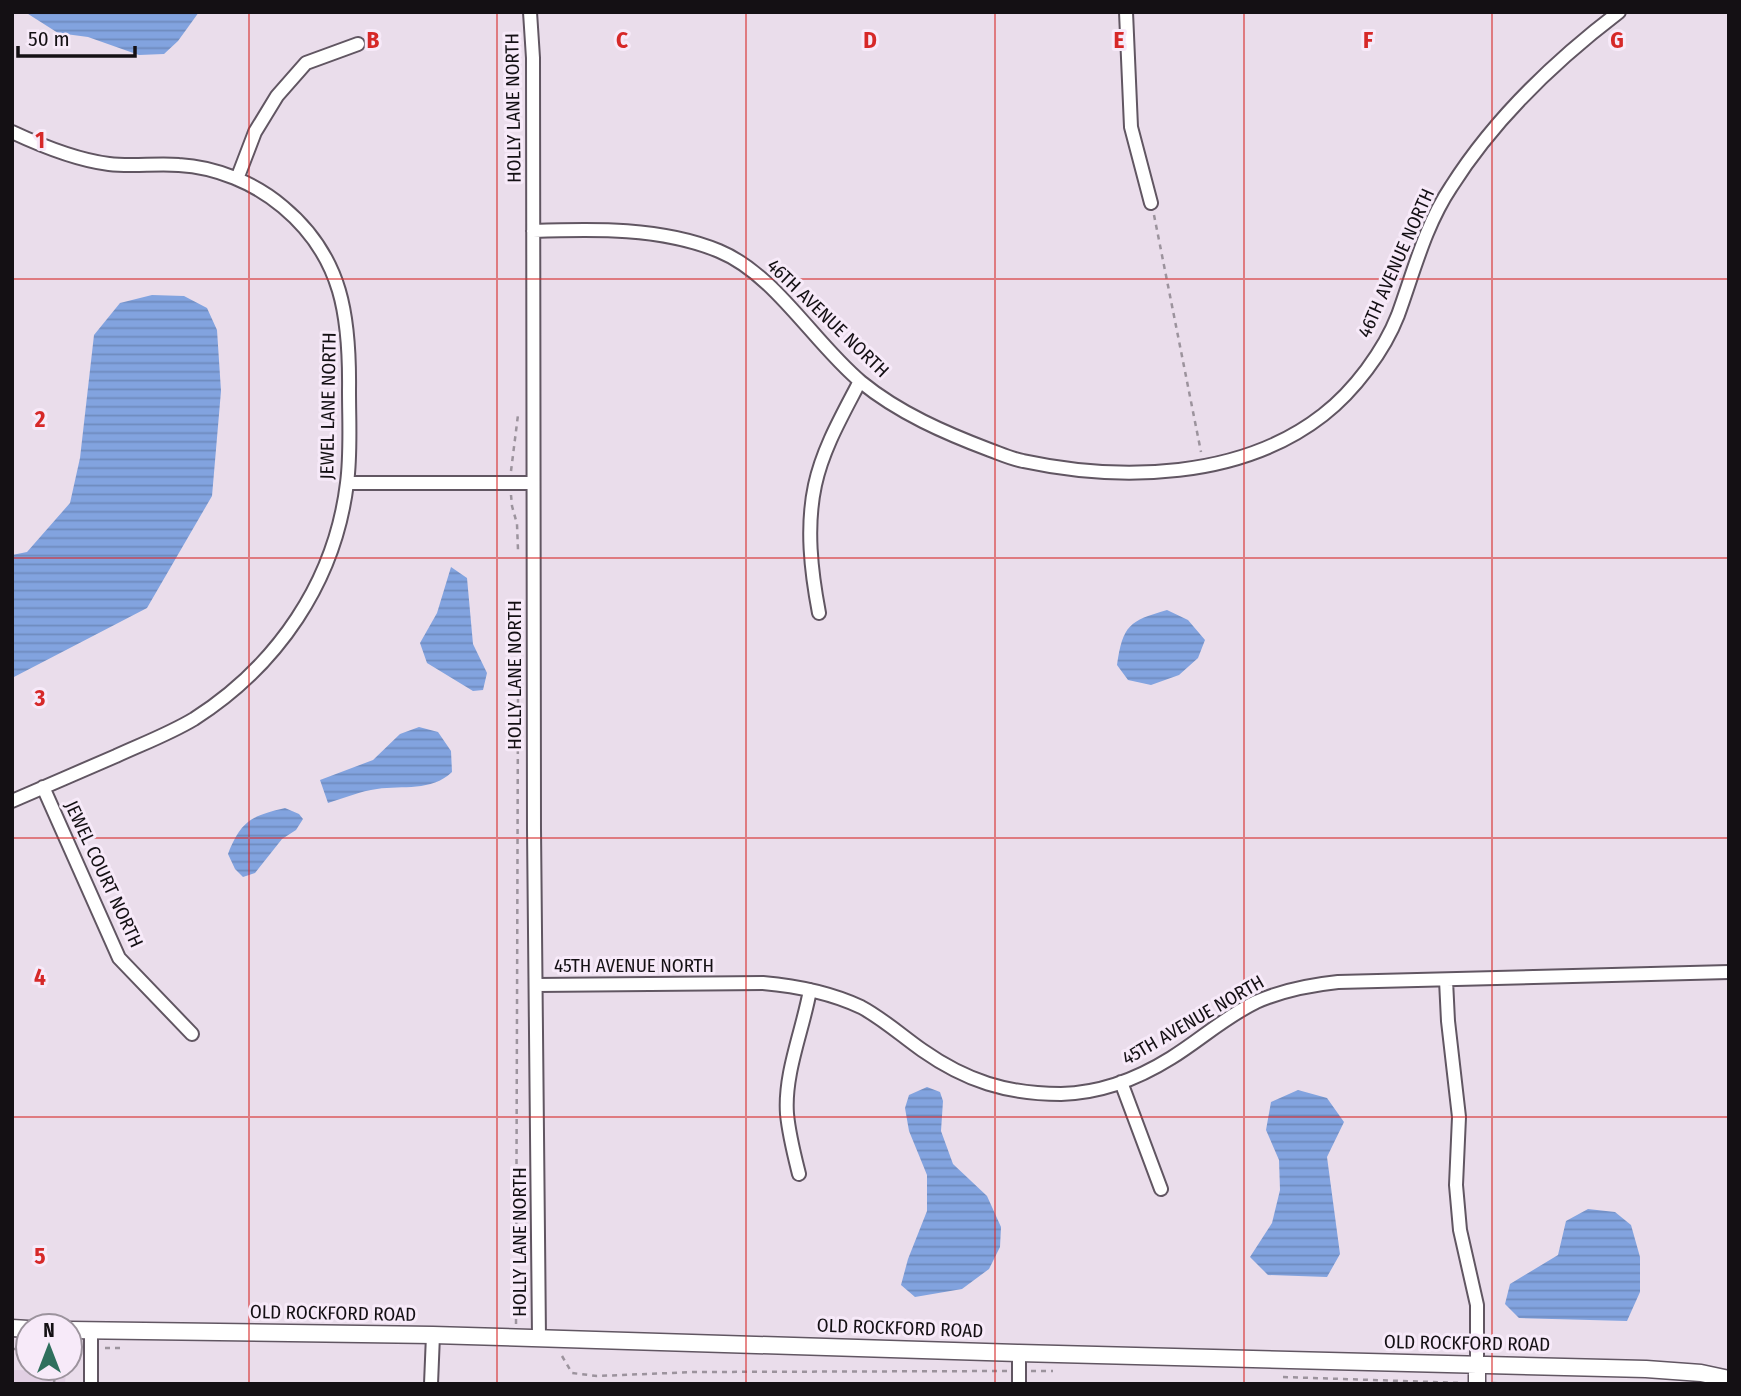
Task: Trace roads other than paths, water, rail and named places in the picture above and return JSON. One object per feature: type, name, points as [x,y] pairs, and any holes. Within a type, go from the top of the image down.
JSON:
[{"type":"street","name":"HOLLY LANE NORTH","points":[[530,12],[533,58],[539,1338]]},
{"type":"street","points":[[1126,12],[1131,127],[1151,203]]},
{"type":"street","name":"46TH AVENUE NORTH","points":[[533,231],[596,230],[640,233],[674,237],[720,251],[758,275],[860,381],[911,415],[959,439],[1020,461],[1094,472],[1160,471],[1203,465],[1253,453],[1292,437],[1326,412],[1350,387],[1374,359],[1396,319],[1422,242],[1450,187],[1483,143],[1529,92],[1581,42],[1619,12]]},
{"type":"street","points":[[12,133],[36,144],[92,161],[111,164],[181,165],[206,169],[237,179],[255,132],[276,96],[306,64],[358,44]]},
{"type":"street","name":"JEWEL LANE NORTH","points":[[12,801],[158,738],[192,720],[224,698],[256,671],[299,617],[319,580],[338,529],[347,483],[350,351],[347,318],[339,286],[325,257],[307,230],[275,201],[237,179]]},
{"type":"street","points":[[819,613],[812,574],[809,533],[815,485],[829,443],[860,381]]},
{"type":"street","points":[[347,483],[533,483]]},
{"type":"street","name":"JEWEL COURT NORTH","points":[[43,787],[119,958],[192,1034]]},
{"type":"street","name":"45TH AVENUE NORTH","points":[[536,985],[763,984],[830,994],[862,1008],[953,1071],[988,1085],[1026,1093],[1064,1094],[1102,1089],[1121,1082],[1170,1059],[1228,1018],[1281,992],[1309,985],[1338,982],[1729,972]]},
{"type":"street","points":[[1446,980],[1459,1117],[1456,1185],[1460,1230],[1477,1305],[1475,1384]]},
{"type":"street","points":[[799,1174],[787,1112],[790,1079],[810,990]]},
{"type":"street","points":[[1121,1082],[1161,1189]]},
{"type":"street","name":"OLD ROCKFORD ROAD","points":[[84,1330],[517,1337],[1019,1353],[1646,1368],[1701,1373],[1729,1379]]},
{"type":"street","points":[[91,1330],[91,1384]]},
{"type":"street","points":[[431,1384],[433,1335]]},
{"type":"street","points":[[1019,1353],[1019,1377]]},
{"type":"water","points":[[25,12],[199,12],[178,41],[164,54],[139,55],[88,37],[58,33]]},
{"type":"water","points":[[152,295],[184,296],[207,308],[217,330],[221,391],[212,496],[147,608],[12,678],[12,555],[27,552],[70,503],[80,458],[94,335],[120,303]]},
{"type":"water","points":[[451,567],[467,578],[473,644],[487,673],[483,690],[473,691],[427,663],[420,643],[437,613]]},
{"type":"water","points":[[1167,610],[1188,620],[1205,640],[1198,658],[1179,675],[1151,685],[1128,680],[1117,665],[1125,633],[1136,622]]},
{"type":"water","points":[[419,727],[438,732],[451,751],[452,772],[435,783],[371,790],[328,803],[320,780],[373,760],[400,734]]},
{"type":"water","points":[[285,808],[299,814],[303,819],[296,830],[282,839],[255,873],[243,877],[235,869],[228,854],[238,834],[255,817]]},
{"type":"water","points":[[927,1087],[940,1092],[943,1101],[941,1131],[953,1164],[987,1196],[1001,1227],[1000,1247],[989,1269],[962,1289],[915,1297],[901,1285],[927,1211],[927,1175],[909,1131],[905,1108],[909,1095]]},
{"type":"water","points":[[1298,1090],[1327,1098],[1344,1122],[1327,1157],[1340,1254],[1327,1277],[1268,1275],[1250,1257],[1272,1223],[1280,1190],[1279,1160],[1266,1130],[1271,1102]]},
{"type":"water","points":[[1588,1209],[1615,1212],[1631,1225],[1640,1257],[1640,1292],[1627,1321],[1519,1318],[1505,1304],[1510,1284],[1558,1255],[1566,1221]]}]
